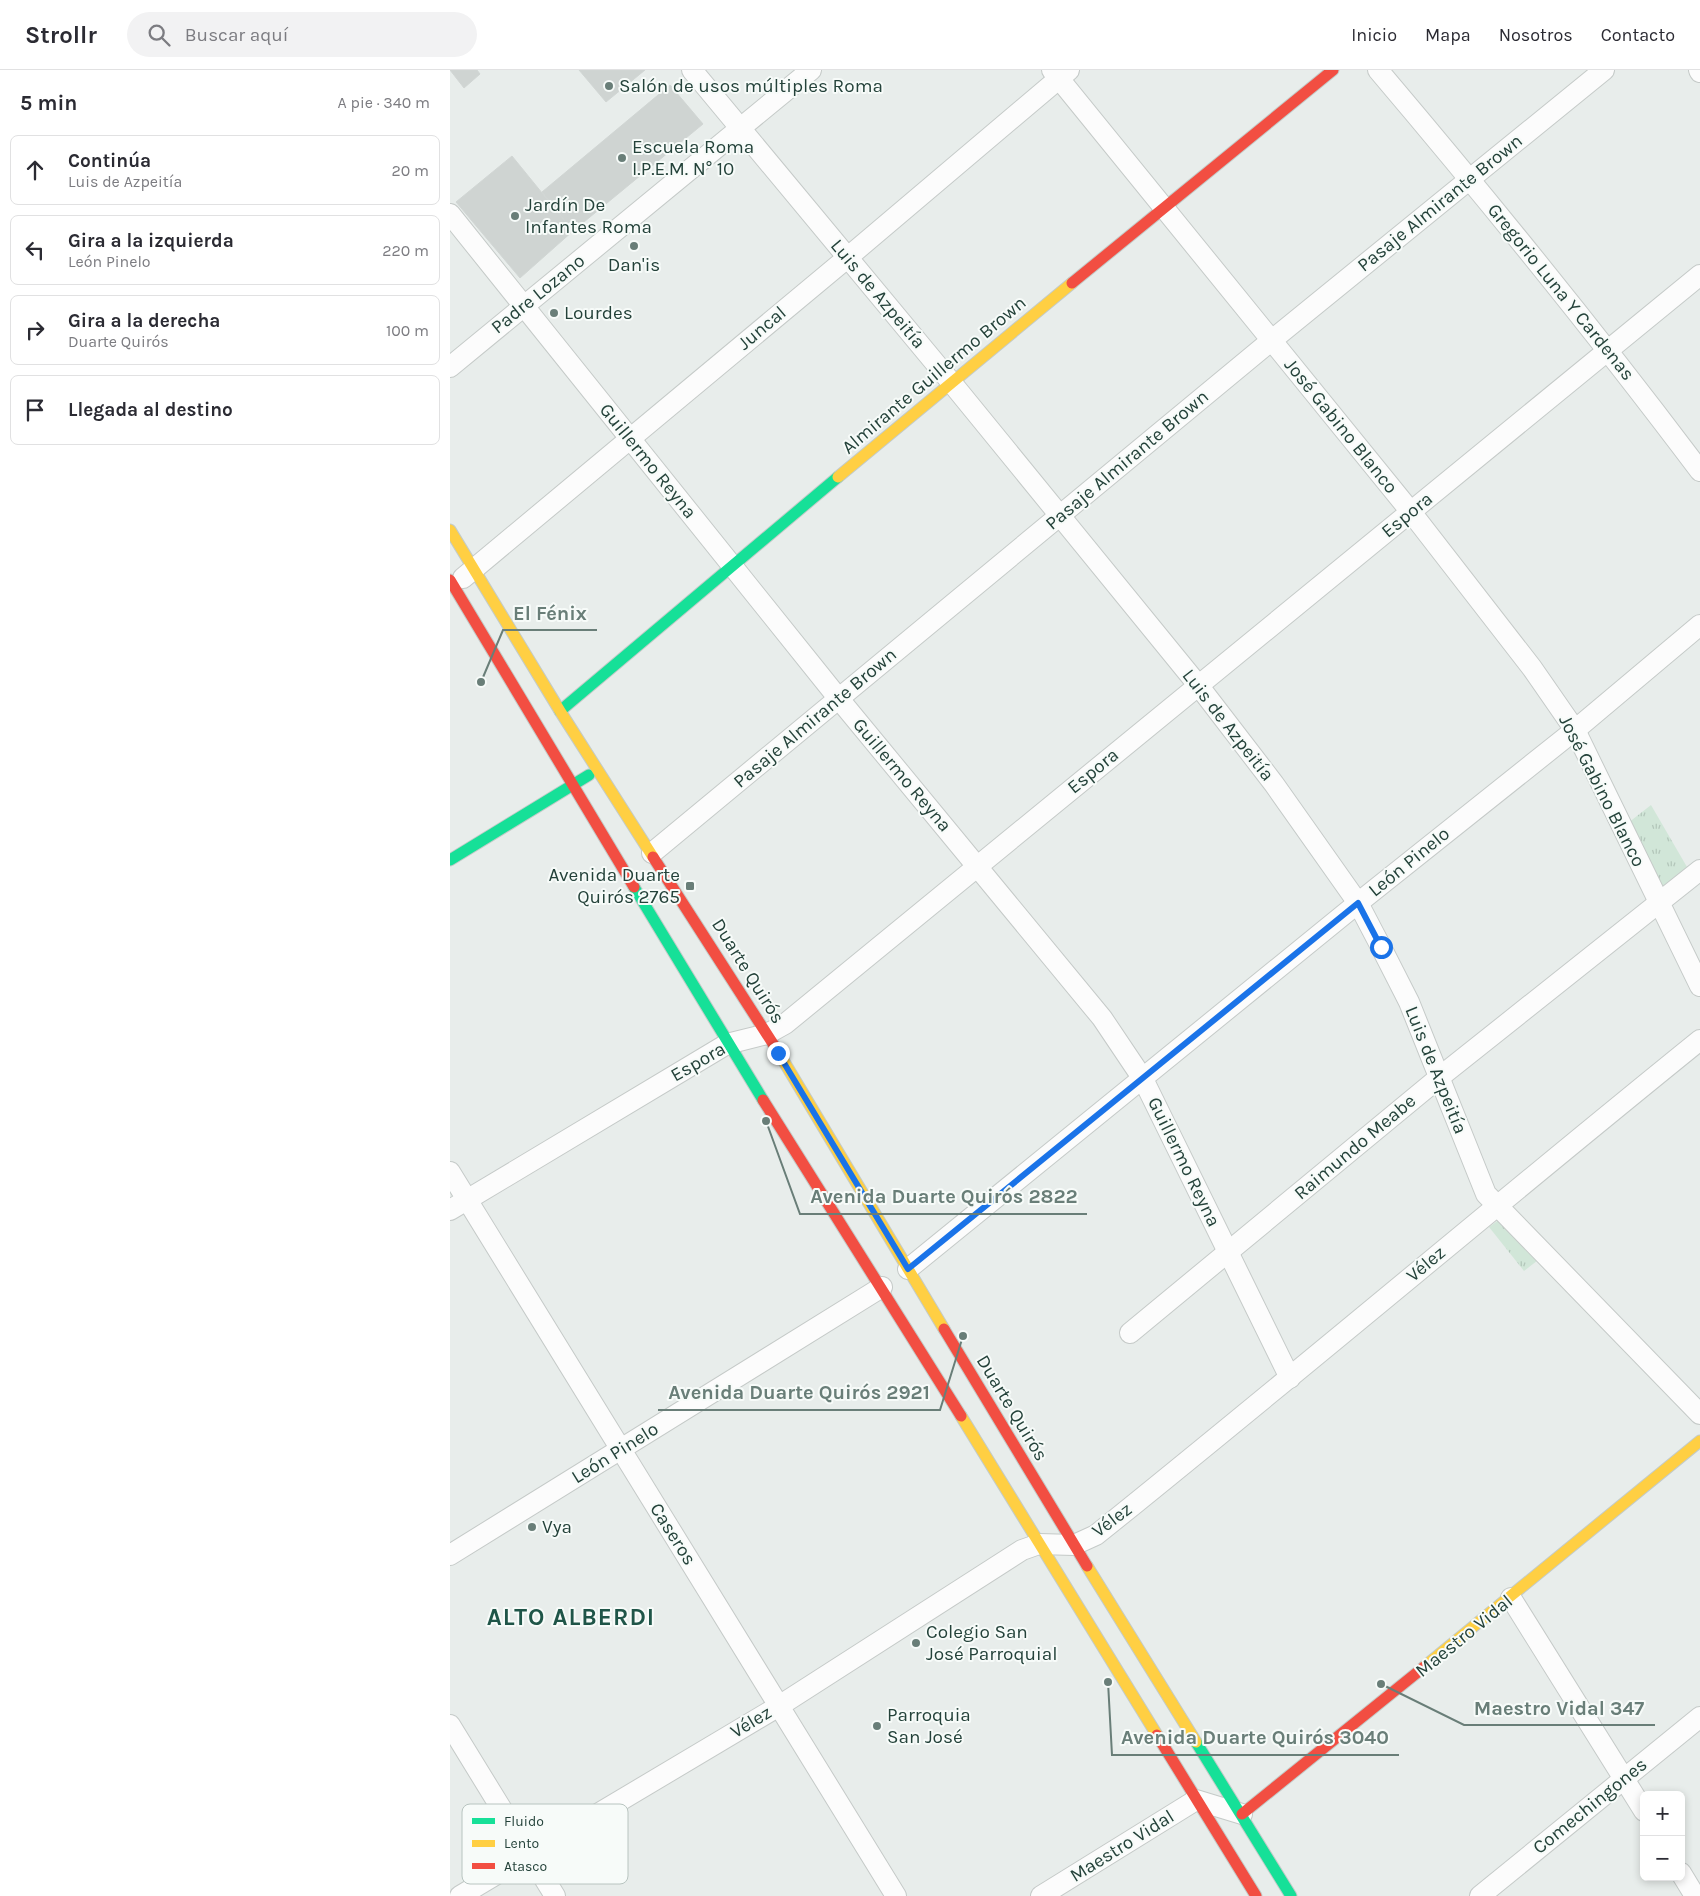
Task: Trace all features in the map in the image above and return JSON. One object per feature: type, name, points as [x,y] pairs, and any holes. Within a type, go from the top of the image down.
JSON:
[{"type":"main road","name":"Almirante Guillermo Brown","points":[[560,710],[951,382],[1334,70]]},
{"type":"main road","name":"Duarte Quirós","points":[[450,530],[560,710],[767,1034],[1074,1545],[1291,1896]]},
{"type":"main road","points":[[452,582],[728,1044],[882,1287],[1256,1896]]},
{"type":"main road","points":[[450,860],[598,769]]},
{"type":"main road","name":"Maestro Vidal","points":[[1242,1814],[1511,1598],[1700,1441]]},
{"type":"street","name":"Luis de Azpeitía","points":[[692,70],[951,382],[1198,686],[1274,784],[1358,903],[1409,1002],[1441,1076],[1483,1186],[1495,1205],[1700,1414]]},
{"type":"street","name":"Padre Lozano","points":[[450,366],[811,70]]},
{"type":"street","name":"Gregorio Luna Y Cardenas","points":[[1378,70],[1471,178],[1609,351],[1700,471]]},
{"type":"street","name":"Pasaje Almirante Brown","points":[[652,852],[1272,340],[1604,70]]},
{"type":"street","name":"José Gabino Blanco","points":[[1060,73],[1163,209],[1412,512],[1508,635],[1575,730],[1658,904],[1700,986]]},
{"type":"street","name":"Juncal","points":[[452,582],[474,570],[629,438],[847,258],[1060,73]]},
{"type":"street","name":"Guillermo Reyna","points":[[450,214],[839,699],[1078,986],[1143,1079],[1290,1378]]},
{"type":"street","name":"Espora","points":[[450,1210],[728,1044],[767,1034],[786,1024],[1700,275]]},
{"type":"street","name":"León Pinelo","points":[[908,1269],[1358,903],[1575,730],[1700,625]]},
{"type":"street","name":"Raimundo Meabe","points":[[1130,1334],[1441,1076],[1700,870]]},
{"type":"street","name":"Vélez","points":[[613,1804],[779,1706],[1022,1550],[1039,1544],[1074,1545],[1096,1535],[1290,1378],[1495,1205],[1700,1040]]},
{"type":"street","name":"Caseros","points":[[450,1172],[896,1896]]},
{"type":"street","name":"León Pinelo","points":[[450,1555],[882,1287]]},
{"type":"street","points":[[1511,1598],[1640,1804]]},
{"type":"street","name":"Comechingones","points":[[1480,1896],[1700,1717]]},
{"type":"street","points":[[450,1725],[498,1804]]},
{"type":"street","points":[[1196,1800],[1242,1814]]},
{"type":"street","name":"Maestro Vidal","points":[[1041,1896],[1196,1800]]},
{"type":"street","points":[[1685,1880],[1695,1896]]},
{"type":"street","name":"Vélez","points":[[460,1896],[480,1884]]},
{"type":"street","points":[[548,1884],[555,1896]]},
{"type":"green space","points":[[1651,805],[1687,867],[1662,887],[1628,823]]},
{"type":"green space","points":[[1503,1217],[1542,1257],[1524,1271],[1489,1227]]},
{"type":"building","points":[[450,70],[477,70],[480,74],[464,88]]},
{"type":"building","name":"Salón de usos múltiples Roma","points":[[579,70],[645,70],[606,102]]},
{"type":"building","name":"Escuela Roma I.P.E.M. N° 10","points":[[670,85],[703,124],[573,231],[542,192]]},
{"type":"building","name":"Jardín De Infantes Roma","points":[[512,156],[573,231],[520,278],[456,202]]},
{"type":"traffic: fast","points":[[560,711],[838,477]]},
{"type":"traffic: fast","points":[[450,860],[589,775]]},
{"type":"traffic: fast","points":[[634,887],[763,1100]]},
{"type":"traffic: fast","points":[[1196,1742],[1291,1896]]},
{"type":"traffic: slow","points":[[838,477],[1072,283]]},
{"type":"traffic: slow","points":[[450,530],[560,711],[653,857]]},
{"type":"traffic: slow","points":[[777,1050],[944,1329]]},
{"type":"traffic: slow","points":[[961,1416],[1157,1735]]},
{"type":"traffic: slow","points":[[1424,1667],[1700,1441]]},
{"type":"traffic: slow","points":[[1087,1566],[1196,1742]]},
{"type":"traffic: jam","points":[[1072,283],[1333,70]]},
{"type":"traffic: jam","points":[[450,580],[634,887]]},
{"type":"traffic: jam","points":[[653,857],[777,1050]]},
{"type":"traffic: jam","points":[[763,1100],[961,1416]]},
{"type":"traffic: jam","points":[[944,1329],[1087,1566]]},
{"type":"traffic: jam","points":[[1242,1814],[1424,1667]]},
{"type":"traffic: jam","points":[[1157,1735],[1256,1896]]},
{"type":"place","name":"Salón de usos múltiples Roma","points":[[609,86]]},
{"type":"place","name":"Escuela Roma I.P.E.M. N° 10","points":[[622,158]]},
{"type":"place","name":"Jardín De Infantes Roma","points":[[515,216]]},
{"type":"place","name":"Dan'is","points":[[634,246]]},
{"type":"place","name":"Lourdes","points":[[554,313]]},
{"type":"place","name":"El Fénix","points":[[481,682]]},
{"type":"place","name":"Avenida Duarte Quirós 2765","points":[[690,886]]},
{"type":"place","name":"Avenida Duarte Quirós 2822","points":[[766,1121]]},
{"type":"place","name":"Avenida Duarte Quirós 2921","points":[[963,1336]]},
{"type":"place","name":"Vya","points":[[532,1527]]},
{"type":"place","name":"Colegio San José Parroquial","points":[[916,1643]]},
{"type":"place","name":"Avenida Duarte Quirós 3040","points":[[1108,1682]]},
{"type":"place","name":"Maestro Vidal 347","points":[[1381,1684]]},
{"type":"place","name":"Parroquia San José","points":[[877,1726]]},
{"type":"district","name":"ALTO ALBERDI","points":[[571,1617]]},
{"type":"route","points":[[778,1053],[908,1269],[1358,903],[1381,947]]}]
